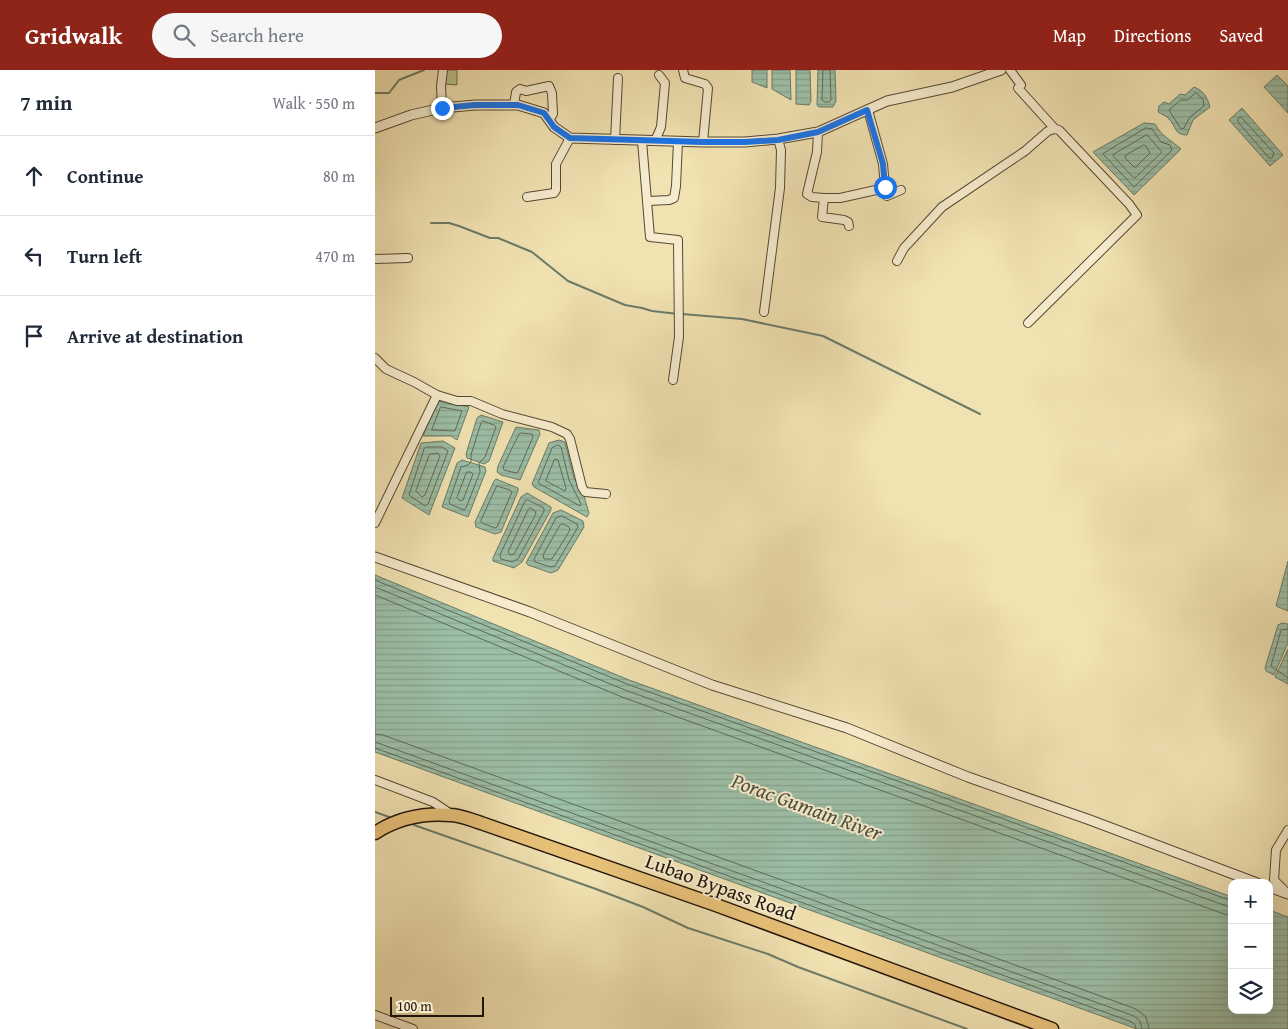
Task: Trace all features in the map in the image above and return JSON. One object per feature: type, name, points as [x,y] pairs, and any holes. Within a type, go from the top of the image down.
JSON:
[{"type":"highway","name":"Lubao Bypass Road","points":[[375,833],[392,822],[404,819],[452,815],[481,823],[707,901],[1051,1029]]},
{"type":"street","points":[[442,108],[441,86],[443,70]]},
{"type":"street","points":[[683,70],[685,78],[705,84],[708,88],[703,142]]},
{"type":"street","points":[[375,128],[411,115],[442,108],[475,105],[514,105],[544,113],[554,127],[570,138],[678,142],[778,140],[818,132],[887,101],[952,87],[1001,70]]},
{"type":"street","points":[[1010,70],[1021,86],[1019,88],[1129,204],[1137,215],[1028,323]]},
{"type":"street","points":[[655,141],[661,127],[665,82],[659,75]]},
{"type":"street","points":[[615,140],[618,78]]},
{"type":"street","points":[[514,105],[516,92],[520,89],[526,90],[549,86],[552,93],[553,114],[549,120]]},
{"type":"street","points":[[867,110],[883,164],[887,196],[901,190]]},
{"type":"street","points":[[897,261],[905,248],[942,207],[1025,152],[1048,131],[1055,128]]},
{"type":"street","points":[[818,132],[817,152],[806,191],[808,196],[840,198],[885,188]]},
{"type":"street","points":[[527,197],[554,193],[556,190],[556,164],[570,138]]},
{"type":"street","points":[[764,312],[771,246],[780,188],[781,150],[778,140]]},
{"type":"street","points":[[642,141],[650,238],[678,240],[679,337],[673,380]]},
{"type":"street","points":[[648,201],[669,200],[673,198],[676,186],[678,142]]},
{"type":"street","points":[[824,198],[822,218],[844,220],[848,222],[849,226]]},
{"type":"street","points":[[375,260],[408,258]]},
{"type":"street","points":[[375,358],[381,366],[409,379],[437,396],[471,401],[502,414],[567,434],[585,492],[606,494]]},
{"type":"street","points":[[375,523],[437,396]]},
{"type":"street","points":[[375,557],[530,612],[713,685],[847,728],[967,777],[1090,820],[1246,879]]},
{"type":"street","points":[[375,780],[433,802],[452,815]]},
{"type":"street","points":[[1288,830],[1276,850],[1274,880],[1288,894]]},
{"type":"street","points":[[1273,889],[1288,894]]},
{"type":"street","points":[[375,1015],[413,1029]]},
{"type":"shaded area","points":[[445,70],[457,70],[457,85],[445,84]]},
{"type":"water","points":[[752,70],[767,70],[767,88],[752,82]]},
{"type":"water","points":[[772,70],[790,70],[791,100],[772,89]]},
{"type":"water","points":[[796,70],[810,70],[811,101],[809,105],[796,104]]},
{"type":"water","points":[[818,70],[835,70],[836,101],[833,107],[819,107],[817,105]]},
{"type":"water","points":[[1277,75],[1288,86],[1288,113],[1264,87]]},
{"type":"water","points":[[1194,87],[1205,95],[1210,107],[1193,120],[1187,135],[1183,135],[1177,132],[1168,118],[1158,112],[1159,106],[1164,102],[1169,104],[1180,94],[1185,95]]},
{"type":"water","points":[[1242,108],[1283,155],[1270,166],[1229,120]]},
{"type":"water","points":[[1144,123],[1155,124],[1164,135],[1181,149],[1134,195],[1093,152]]},
{"type":"water","points":[[437,401],[469,407],[457,440],[451,436],[423,436]]},
{"type":"water","points":[[481,415],[503,422],[489,461],[484,464],[467,458],[466,454],[477,418]]},
{"type":"water","points":[[516,427],[539,430],[540,434],[520,480],[501,475],[497,472]]},
{"type":"water","points":[[559,440],[565,442],[574,478],[584,496],[589,513],[587,517],[534,487],[532,484],[549,443]]},
{"type":"water","points":[[443,441],[455,448],[429,515],[402,498],[421,443]]},
{"type":"water","points":[[462,460],[485,467],[486,471],[468,517],[442,507],[457,463]]},
{"type":"water","points":[[496,479],[518,488],[518,491],[501,532],[495,534],[476,527],[475,522]]},
{"type":"water","points":[[527,493],[551,507],[551,510],[522,562],[514,568],[493,561],[493,558],[521,497]]},
{"type":"water","points":[[561,510],[583,521],[584,527],[558,570],[551,573],[528,565],[526,563],[553,513]]},
{"type":"water","points":[[1288,561],[1288,611],[1276,606]]},
{"type":"water","name":"Porac Gumain River","points":[[375,575],[629,680],[1228,896],[1228,1014],[1273,1014],[1273,911],[1288,917],[1288,1029],[1137,1029],[375,752]]},
{"type":"water","points":[[1282,623],[1288,624],[1288,643],[1274,675],[1266,671],[1265,668],[1278,625]]},
{"type":"water","points":[[1288,649],[1288,684],[1275,677]]},
{"type":"waterway","points":[[375,93],[389,93],[399,80],[424,70]]},
{"type":"waterway","points":[[431,223],[449,223],[490,238],[498,238],[532,252],[568,281],[625,305],[678,314]]},
{"type":"waterway","points":[[682,314],[742,319],[823,336],[980,414]]},
{"type":"waterway","points":[[375,812],[389,817]]},
{"type":"waterway","points":[[414,825],[596,889],[643,907],[688,928],[768,954],[798,967],[967,1029]]},
{"type":"route","points":[[442,108],[475,105],[518,105],[544,113],[554,127],[570,138],[678,142],[778,140],[818,132],[867,110],[883,164],[885,187]]}]
